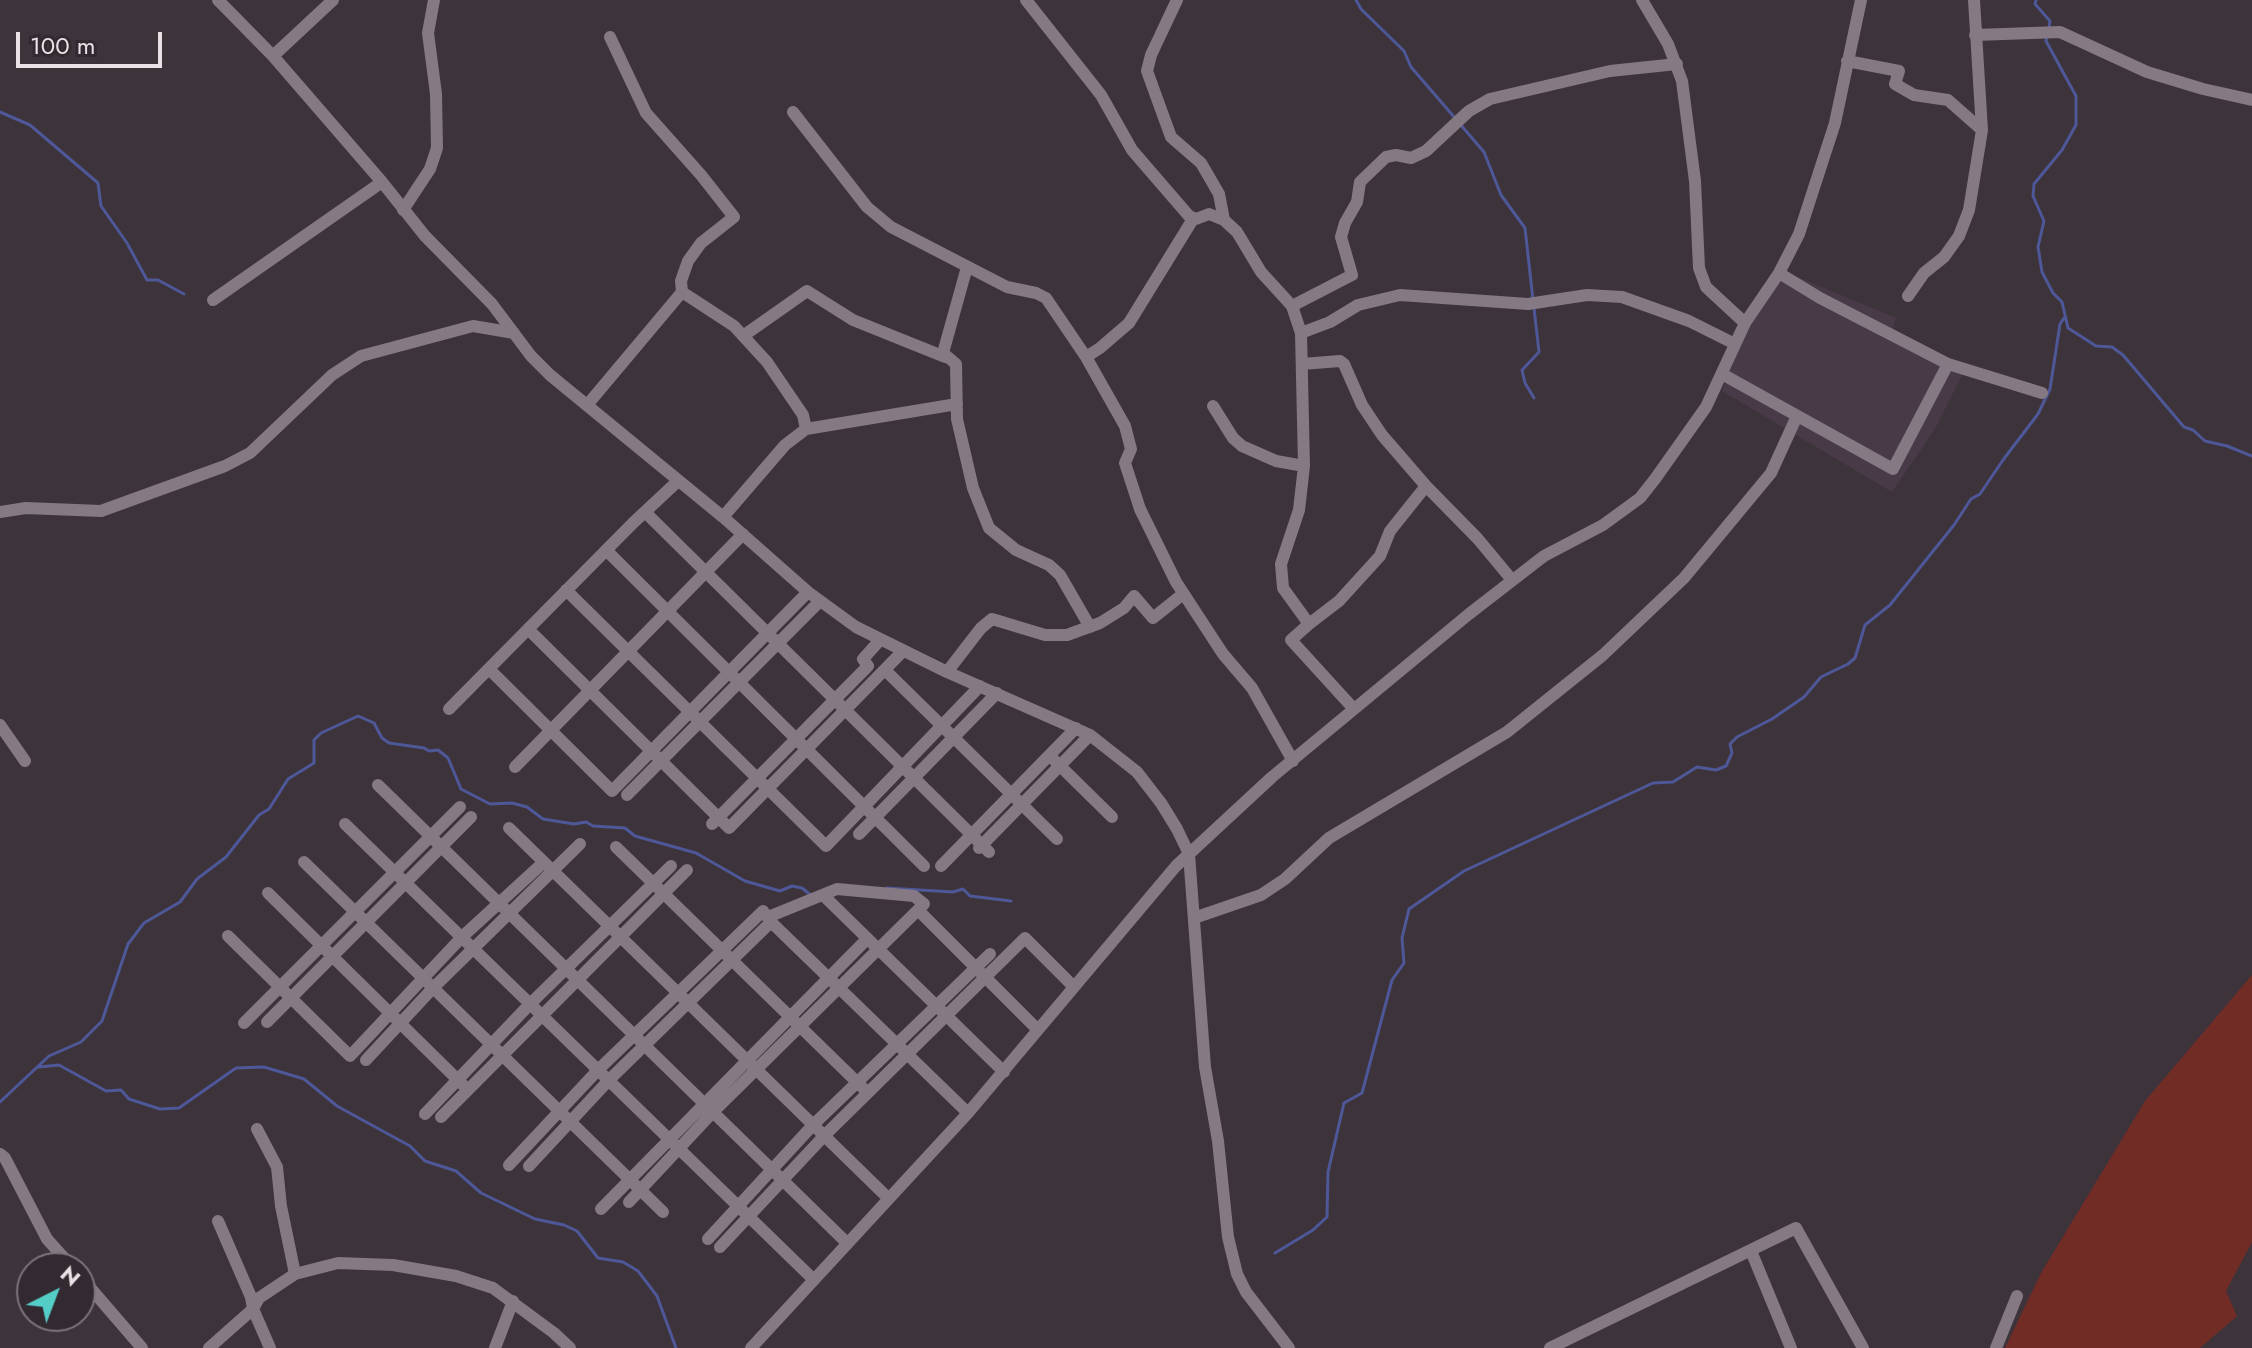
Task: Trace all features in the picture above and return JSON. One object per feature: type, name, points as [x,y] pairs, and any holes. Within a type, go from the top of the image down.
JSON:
[{"type":"street","points":[[218,0],[273,56],[425,236],[492,304],[531,356],[808,592],[856,627],[880,640],[1090,735],[1137,772],[1161,803],[1189,854],[1205,1067],[1218,1141],[1228,1237],[1237,1274],[1246,1292],[1289,1348]]},
{"type":"street","points":[[273,56],[333,0]]},
{"type":"street","points":[[403,210],[430,169],[437,148],[436,94],[428,33],[434,0]]},
{"type":"street","points":[[1026,0],[1101,95],[1132,150],[1193,219]]},
{"type":"street","points":[[1177,0],[1151,55],[1147,71],[1171,137],[1201,163],[1219,194],[1224,220]]},
{"type":"street","points":[[1642,0],[1677,64],[1682,81],[1695,181],[1699,268],[1706,287],[1745,323]]},
{"type":"street","points":[[751,1348],[968,1113],[1176,866],[1353,708],[1512,580],[1544,556],[1603,525],[1640,498],[1706,407],[1745,323],[1779,273],[1799,234],[1835,123],[1861,0]]},
{"type":"street","points":[[1908,296],[1924,273],[1944,257],[1959,236],[1969,210],[1982,130],[1974,0]]},
{"type":"street","points":[[1975,35],[2060,32],[2147,72],[2252,100]]},
{"type":"street","points":[[588,404],[682,292],[681,281],[688,261],[701,243],[734,217],[646,113],[610,37]]},
{"type":"street","points":[[1847,61],[1899,71],[1895,84],[1914,95],[1948,100],[1982,130]]},
{"type":"street","points":[[1292,306],[1352,275],[1341,237],[1345,223],[1357,202],[1360,182],[1386,157],[1411,158],[1426,151],[1469,111],[1490,99],[1610,71],[1677,64]]},
{"type":"street","points":[[793,112],[867,207],[891,227],[1007,287],[1046,298],[1086,357],[1125,426],[1131,449],[1125,463],[1140,509],[1183,594],[1223,654],[1252,688],[1293,761]]},
{"type":"street","points":[[213,300],[382,182]]},
{"type":"street","points":[[1086,357],[1129,323],[1193,219],[1209,214],[1224,220],[1237,232],[1261,272],[1292,306],[1301,333],[1304,466],[1299,510],[1281,564],[1283,588],[1309,624]]},
{"type":"street","points":[[945,357],[943,353],[967,267]]},
{"type":"street","points":[[1779,273],[1820,298],[1948,364],[2042,393]]},
{"type":"street","points":[[743,336],[807,291],[853,320],[956,364],[957,419],[973,488],[989,528],[1016,550],[1049,565],[1060,575],[1090,627]]},
{"type":"street","points":[[682,292],[734,326],[767,362],[803,415],[806,429]]},
{"type":"street","points":[[1301,333],[1330,322],[1358,305],[1400,295],[1532,302],[1587,295],[1622,297],[1689,321],[1735,344]]},
{"type":"street","points":[[0,512],[26,508],[101,511],[225,466],[250,453],[332,375],[361,356],[473,326],[514,333]]},
{"type":"street","points":[[1302,364],[1340,361],[1344,364],[1362,405],[1382,435],[1512,580]]},
{"type":"street","points":[[1722,374],[1893,469],[1948,364]]},
{"type":"street","points":[[723,517],[785,445],[806,429],[957,404]]},
{"type":"street","points":[[1213,406],[1233,438],[1242,446],[1276,461],[1304,466]]},
{"type":"street","points":[[1194,918],[1261,895],[1285,879],[1329,838],[1507,732],[1603,655],[1684,578],[1771,473],[1797,416]]},
{"type":"street","points":[[449,709],[678,481]]},
{"type":"street","points":[[1353,708],[1291,640],[1339,601],[1380,556],[1390,531],[1426,486]]},
{"type":"street","points":[[645,512],[972,835],[982,849],[1090,735]]},
{"type":"street","points":[[515,767],[743,534]]},
{"type":"street","points":[[606,550],[924,866]]},
{"type":"street","points":[[566,590],[826,846],[980,686]]},
{"type":"street","points":[[489,669],[612,791],[808,592]]},
{"type":"street","points":[[947,672],[981,628],[992,619],[1045,635],[1067,635],[1090,627],[1124,608],[1134,596],[1153,618],[1183,594]]},
{"type":"street","points":[[627,795],[820,601]]},
{"type":"street","points":[[528,629],[661,761],[715,821],[729,828],[903,651]]},
{"type":"street","points":[[715,821],[868,666],[863,659],[880,640]]},
{"type":"street","points":[[885,670],[1057,839]]},
{"type":"street","points":[[859,834],[997,693]]},
{"type":"street","points":[[0,725],[25,761]]},
{"type":"street","points":[[941,866],[1076,728]]},
{"type":"street","points":[[1049,755],[1112,817]]},
{"type":"street","points":[[378,785],[847,1243]]},
{"type":"street","points":[[244,1023],[460,807]]},
{"type":"street","points":[[267,1022],[471,817]]},
{"type":"street","points":[[345,824],[814,1280]]},
{"type":"street","points":[[509,828],[888,1198]]},
{"type":"street","points":[[366,1060],[400,1023],[462,937],[499,903],[580,844]]},
{"type":"street","points":[[616,847],[868,1093]]},
{"type":"street","points":[[304,862],[663,1212]]},
{"type":"street","points":[[228,936],[350,1056],[390,1013],[473,949],[549,866]]},
{"type":"street","points":[[441,1117],[492,1045],[671,866]]},
{"type":"street","points":[[425,1114],[502,1056],[687,870]]},
{"type":"street","points":[[529,1166],[609,1080],[770,919],[837,889],[914,896],[924,904],[800,1026],[752,1064]]},
{"type":"street","points":[[268,893],[463,1085]]},
{"type":"street","points":[[824,896],[1004,1072]]},
{"type":"street","points":[[918,910],[1037,1029]]},
{"type":"street","points":[[509,1165],[598,1070],[763,911],[968,1113]]},
{"type":"street","points":[[720,1247],[824,1136],[1025,938],[1074,987]]},
{"type":"street","points":[[601,1209],[668,1138],[708,1108],[752,1064],[790,1017],[867,939]]},
{"type":"street","points":[[708,1239],[813,1125],[990,954]]},
{"type":"street","points":[[629,1202],[679,1149],[708,1108]]},
{"type":"street","points":[[257,1129],[277,1167],[281,1206],[295,1274]]},
{"type":"street","points":[[0,1154],[5,1158],[47,1239],[59,1252]]},
{"type":"street","points":[[218,1221],[270,1348]]},
{"type":"street","points":[[1550,1348],[1796,1228],[1863,1348]]},
{"type":"street","points":[[1751,1251],[1791,1348]]},
{"type":"street","points":[[209,1348],[253,1309],[259,1298],[295,1274],[338,1263],[393,1265],[456,1276],[493,1288],[570,1348]]},
{"type":"street","points":[[96,1295],[142,1348]]},
{"type":"street","points":[[1996,1348],[2017,1296]]},
{"type":"street","points":[[495,1348],[513,1301]]},
{"type":"shaded area","points":[[1781,270],[1896,318],[1893,328],[1962,375],[1935,429],[1892,492],[1722,391],[1750,317]]},
{"type":"shaded area","points":[[2252,975],[2252,1242],[2226,1291],[2237,1316],[2200,1348],[2005,1348],[2041,1273],[2145,1101]]},
{"type":"waterway","points":[[1356,0],[1361,9],[1404,51],[1411,67],[1455,118]]},
{"type":"waterway","points":[[2036,0],[2035,4],[2050,21],[2049,28]]},
{"type":"waterway","points":[[2047,36],[2046,41],[2076,96],[2076,125],[2062,150],[2034,184],[2033,196],[2044,221],[2038,247],[2042,272],[2053,293],[2062,302],[2068,328],[2096,346],[2112,347],[2123,355],[2184,427],[2193,430],[2205,441],[2252,456]]},
{"type":"waterway","points":[[0,112],[30,125],[98,183],[101,206],[127,243],[147,280],[158,280],[184,294]]},
{"type":"waterway","points":[[1460,124],[1484,152],[1501,195],[1525,228],[1533,300]]},
{"type":"waterway","points":[[1534,308],[1539,352],[1522,370],[1534,398]]},
{"type":"waterway","points":[[1275,1253],[1313,1230],[1327,1217],[1328,1172],[1344,1103],[1362,1093],[1392,980],[1404,963],[1402,938],[1409,909],[1464,871],[1653,783],[1673,782],[1697,767],[1716,770],[1726,766],[1732,753],[1730,744],[1737,737],[1772,719],[1804,697],[1821,677],[1855,658],[1865,625],[1890,605],[1971,499],[1980,494],[2038,414],[2050,389],[2060,324],[2064,318]]},
{"type":"waterway","points":[[0,1102],[49,1056],[81,1042],[102,1021],[128,944],[144,923],[180,902],[197,879],[226,857],[259,815],[269,809],[288,779],[314,763],[314,740],[321,733],[358,716],[374,723],[382,738],[389,743],[438,750],[448,758],[461,789],[490,804],[512,803],[527,807],[543,819],[625,828],[635,836],[696,853],[745,881],[780,891],[792,886],[802,888],[812,896]]},
{"type":"waterway","points":[[887,888],[953,892],[963,889],[970,896],[1011,901]]},
{"type":"waterway","points":[[39,1067],[59,1065],[106,1091],[121,1090],[129,1099],[160,1109],[179,1108],[236,1068],[264,1067],[304,1079],[337,1106],[410,1146],[425,1161],[456,1171],[481,1193],[535,1219],[577,1231],[598,1258],[623,1262],[638,1271],[657,1296],[676,1348]]}]
